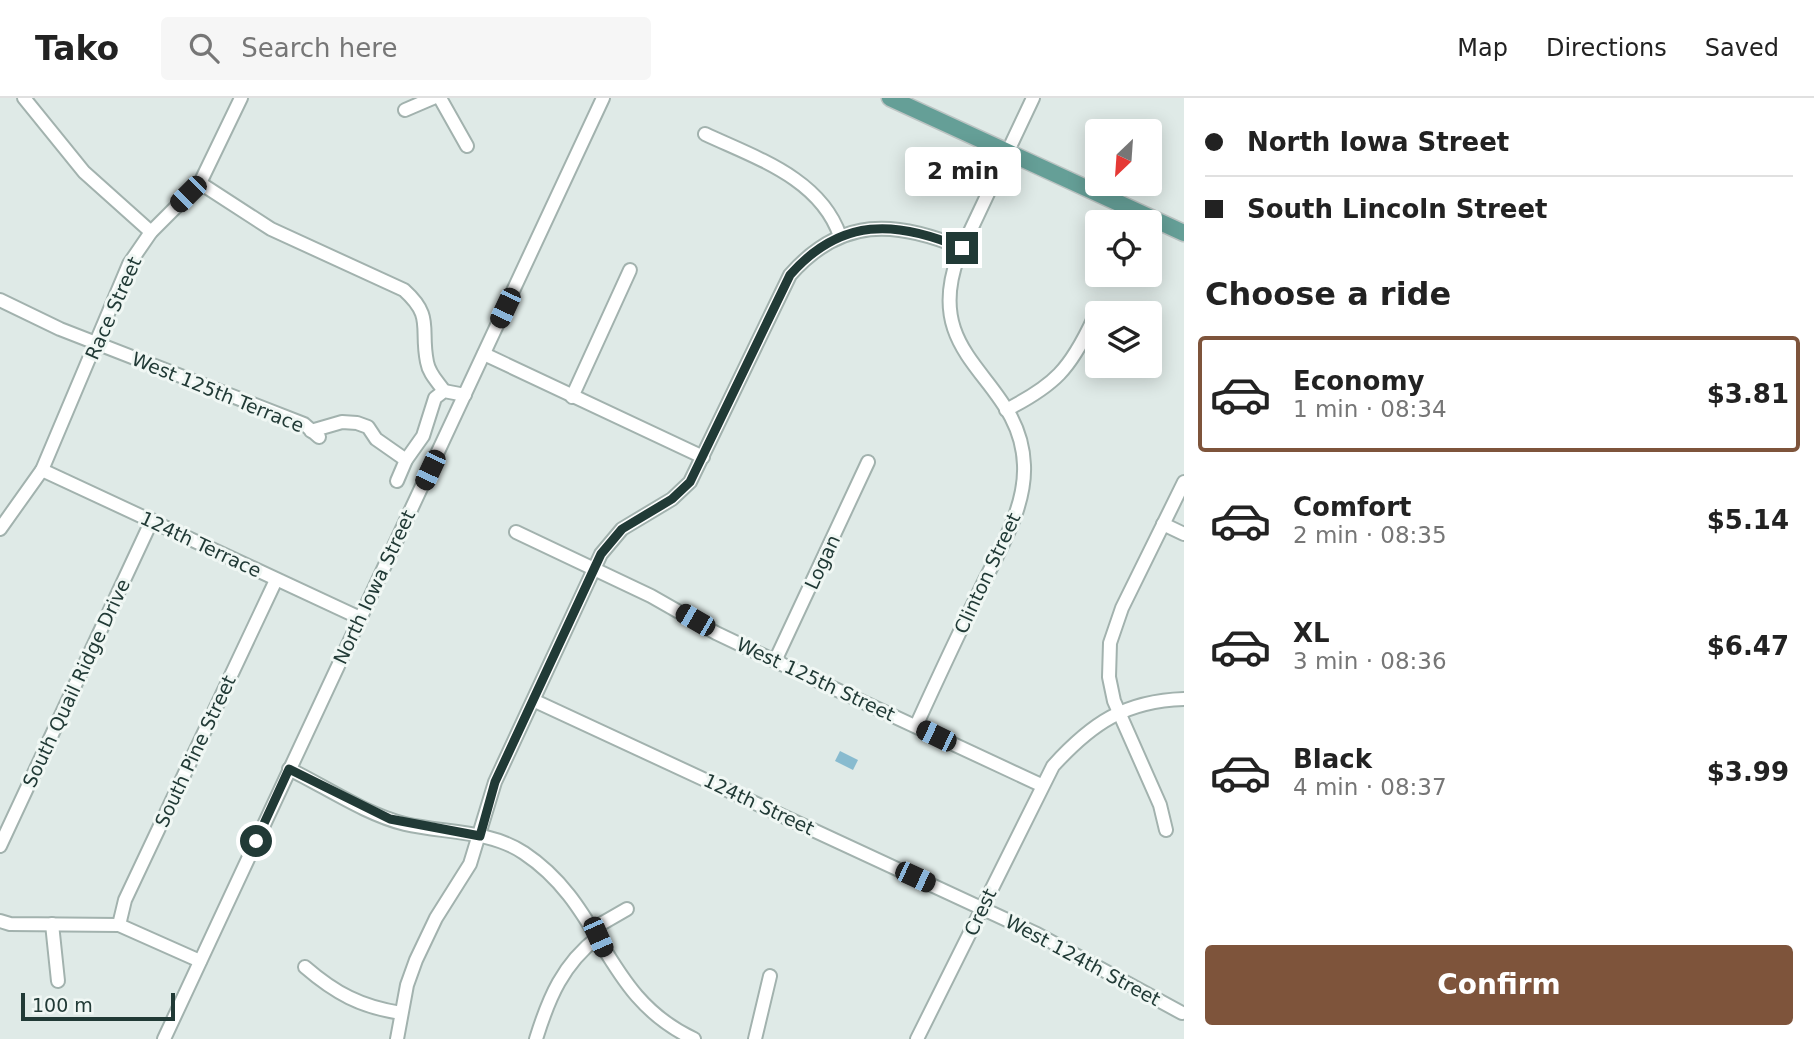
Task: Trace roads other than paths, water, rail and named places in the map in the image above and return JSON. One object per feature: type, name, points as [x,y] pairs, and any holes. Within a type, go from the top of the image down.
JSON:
[{"type":"main road","points":[[890,98],[1184,233]]},
{"type":"street","points":[[24,98],[84,172],[151,232]]},
{"type":"street","name":"Race Street","points":[[0,529],[42,470],[129,264],[151,232],[200,183],[240,98]]},
{"type":"street","points":[[405,110],[433,98]]},
{"type":"street","points":[[440,98],[467,146]]},
{"type":"street","name":"North Iowa Street","points":[[164,1039],[603,98]]},
{"type":"street","name":"Clinton Street","points":[[916,726],[1019,503],[1024,465],[1021,442],[1006,410],[963,351],[953,330],[948,300],[950,280],[962,248],[1033,98]]},
{"type":"street","points":[[705,134],[801,183],[828,209],[840,236]]},
{"type":"street","points":[[200,183],[271,229],[404,290],[419,304],[427,332],[427,362],[430,373],[444,391],[464,395]]},
{"type":"street","points":[[397,1039],[407,985],[426,936],[464,877],[480,836],[495,782],[535,701],[601,554],[622,529],[683,490],[703,457],[790,275],[808,256],[840,236],[879,227],[905,229],[962,248]]},
{"type":"street","points":[[572,397],[630,270]]},
{"type":"street","name":"West 125th Terrace","points":[[0,300],[96,343],[304,424],[315,434],[342,422],[368,427],[376,439],[406,460]]},
{"type":"street","points":[[1006,410],[1055,380],[1067,369],[1085,335]]},
{"type":"street","points":[[484,354],[703,457]]},
{"type":"street","points":[[397,481],[406,460],[422,436],[435,398],[444,391]]},
{"type":"street","name":"Logan","points":[[775,661],[868,462]]},
{"type":"street","name":"124th Terrace","points":[[42,470],[360,618]]},
{"type":"street","points":[[1166,830],[1160,805],[1119,713],[1109,677],[1110,643],[1116,621],[1184,482]]},
{"type":"street","name":"South Quail Ridge Drive","points":[[0,846],[152,520]]},
{"type":"street","points":[[1163,524],[1184,534]]},
{"type":"street","name":"West 125th Street","points":[[516,532],[595,568],[775,661],[1041,785]]},
{"type":"street","name":"South Pine Street","points":[[119,925],[125,900],[276,580]]},
{"type":"street","points":[[1119,713],[1150,702],[1184,699]]},
{"type":"street","name":"124th Street","points":[[535,701],[982,908]]},
{"type":"street","name":"Crest","points":[[917,1039],[1041,785],[1082,735],[1119,713]]},
{"type":"street","points":[[289,769],[390,819],[480,836],[523,852],[567,889],[632,993],[652,1014],[686,1037]]},
{"type":"street","name":"West 124th Street","points":[[982,908],[1076,954],[1182,1013]]},
{"type":"street","points":[[536,1039],[545,1009],[561,976],[596,933],[627,909]]},
{"type":"street","points":[[0,921],[119,925],[200,961]]},
{"type":"street","points":[[52,924],[58,981]]},
{"type":"street","points":[[304,967],[349,999],[375,1009],[401,1013]]},
{"type":"street","points":[[755,1039],[769,976]]},
{"type":"water","points":[[840,751],[858,760],[853,770],[835,761]]}]
